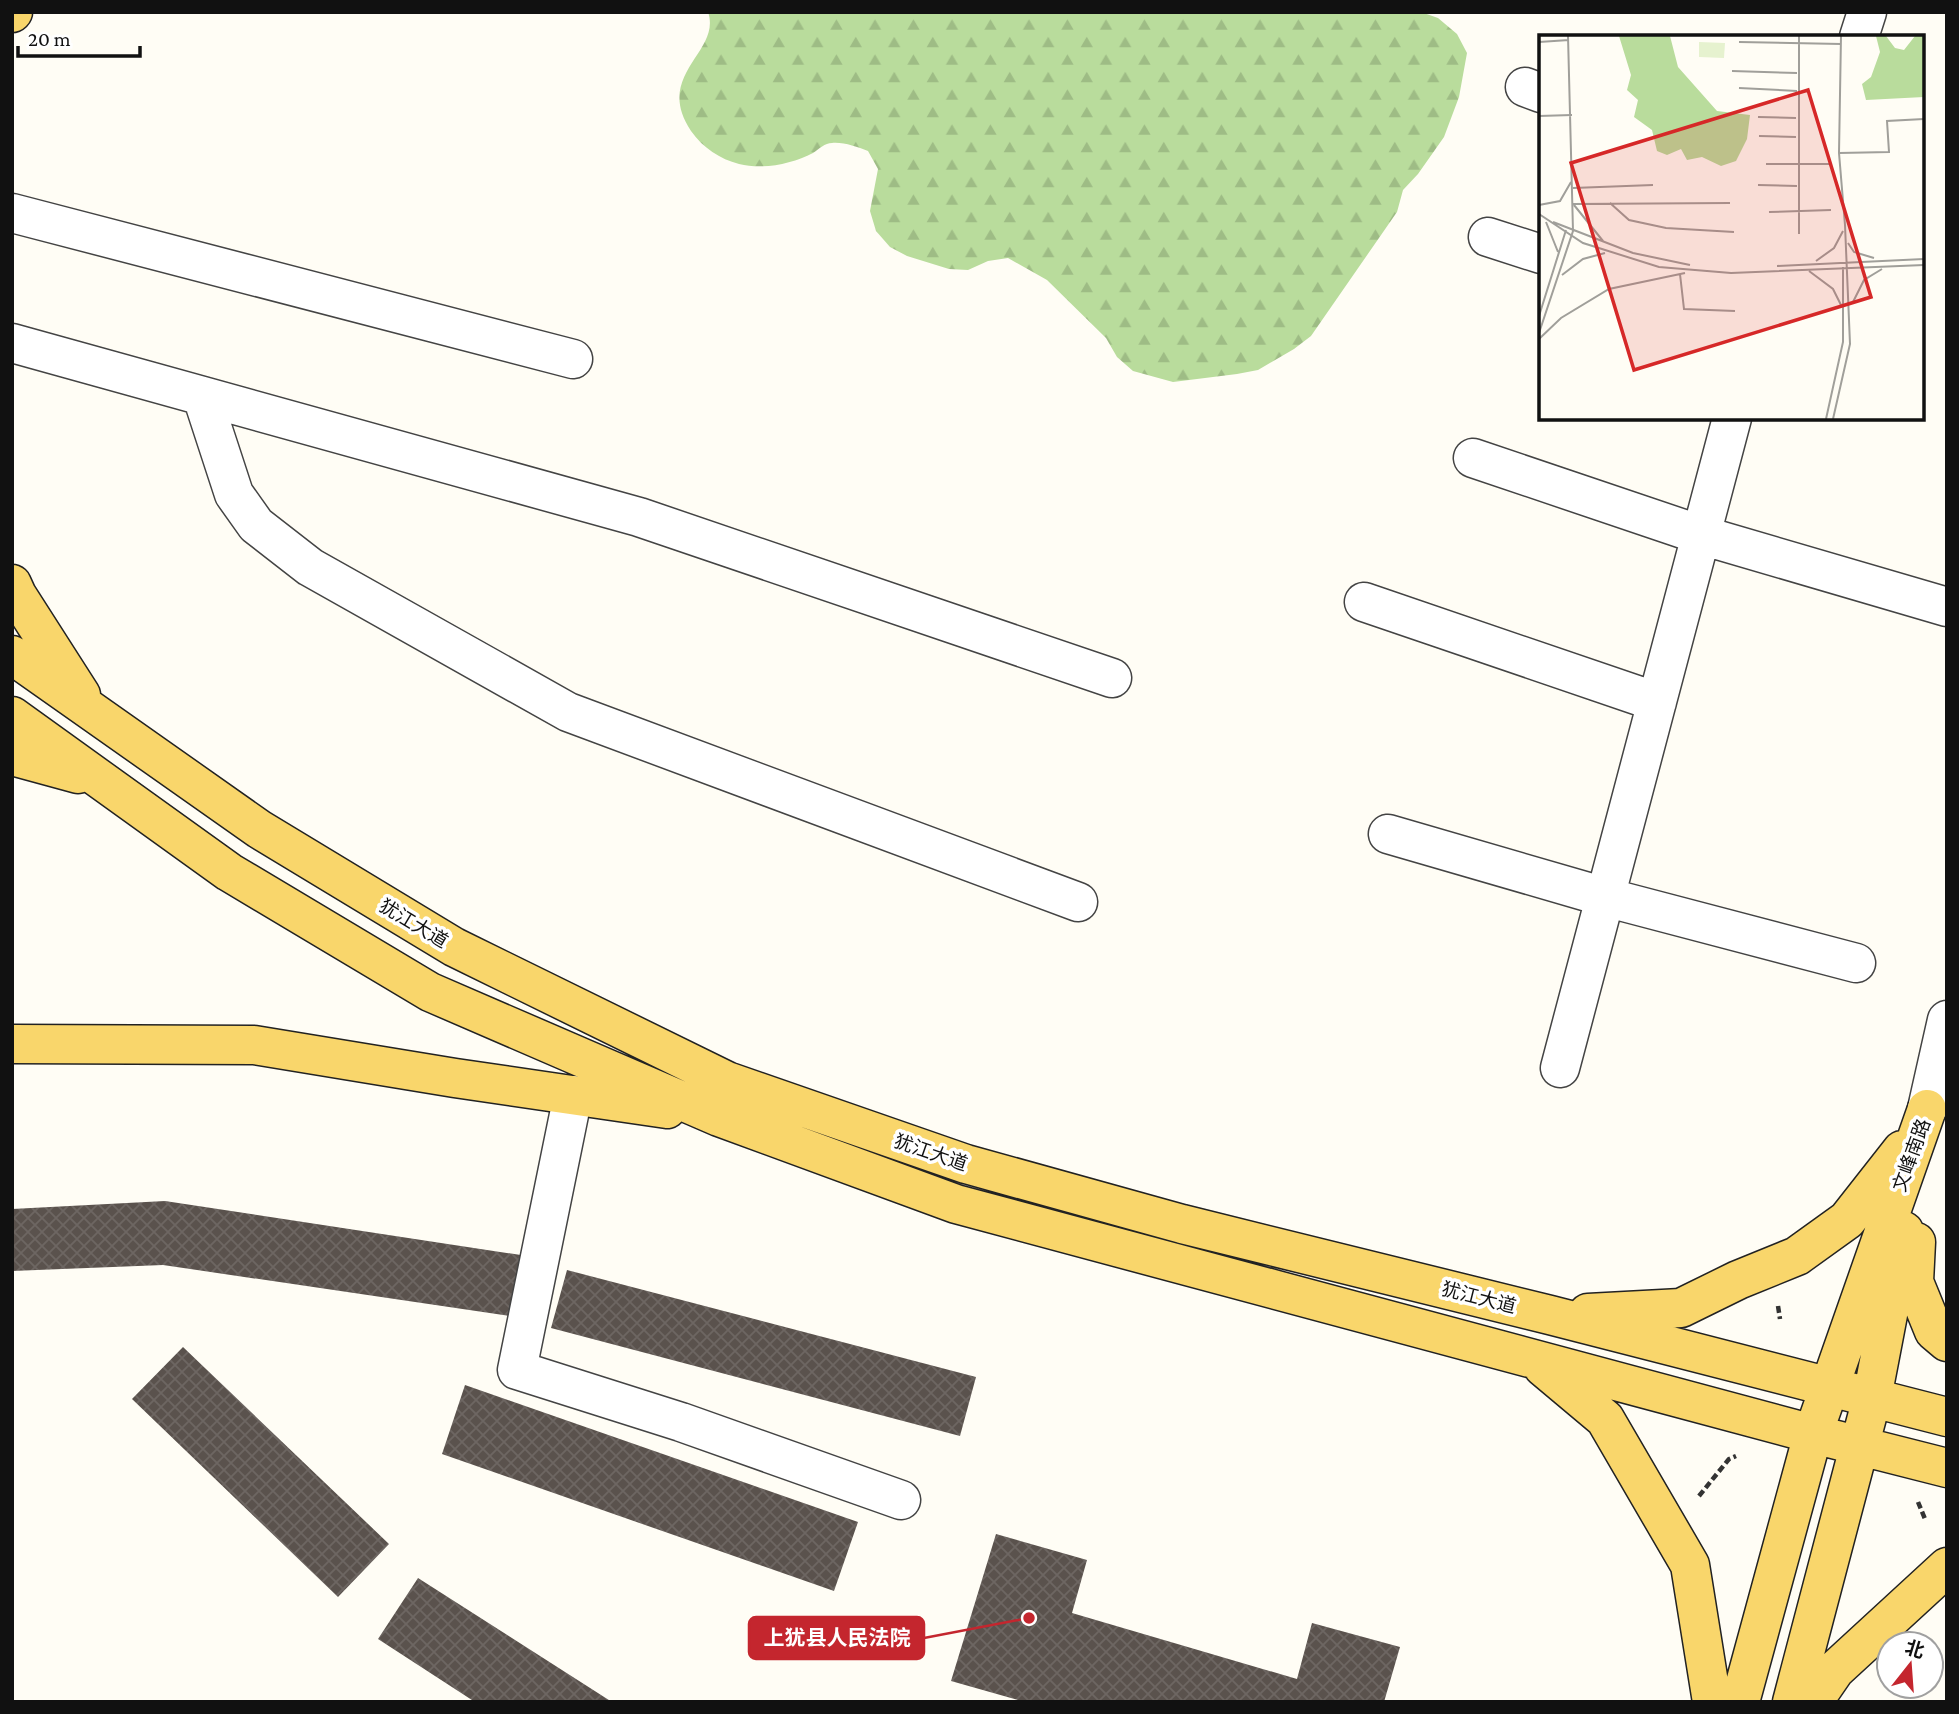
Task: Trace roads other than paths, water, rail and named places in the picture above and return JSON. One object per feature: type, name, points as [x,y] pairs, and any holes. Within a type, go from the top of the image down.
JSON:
[{"type":"main road","points":[[12,584],[92,711]]},
{"type":"main road","name":"犹江大道","points":[[12,655],[259,829],[454,947],[727,1080],[966,1164],[1182,1224],[1947,1417]]},
{"type":"main road","name":"犹江大道","points":[[12,716],[229,872],[430,992],[719,1117],[956,1204],[1947,1468]]},
{"type":"main road","points":[[12,756],[101,780]]},
{"type":"main road","points":[[12,1044],[254,1045],[455,1079],[719,1117]]},
{"type":"main road","points":[[1550,1315],[1681,1308],[1738,1280],[1797,1256],[1847,1220],[1923,1122]]},
{"type":"main road","points":[[1923,1122],[1914,1282],[1934,1331],[1947,1342]]},
{"type":"main road","name":"文峰南路","points":[[1740,1702],[1813,1434],[1923,1122]]},
{"type":"main road","name":"文峰南路","points":[[1792,1702],[1861,1447],[1923,1122]]},
{"type":"main road","points":[[1534,1359],[1605,1419],[1690,1565],[1712,1702]]},
{"type":"main road","points":[[1813,1702],[1835,1670],[1947,1567]]},
{"type":"street","points":[[1859,35],[1867,12]]},
{"type":"street","points":[[12,213],[573,359]]},
{"type":"street","points":[[1488,237],[1539,253]]},
{"type":"street","points":[[12,343],[639,517],[1112,678]]},
{"type":"street","points":[[202,396],[234,494],[256,525],[310,567],[568,712],[1078,902]]},
{"type":"street","points":[[1560,1068],[1731,420]]},
{"type":"street","points":[[1473,458],[1702,535],[1947,607]]},
{"type":"street","points":[[1364,602],[1657,702]]},
{"type":"street","points":[[1388,834],[1605,897],[1856,964]]},
{"type":"street","points":[[1923,1122],[1947,1020]]},
{"type":"street","points":[[573,1095],[517,1370],[681,1422],[901,1500]]},
{"type":"place","name":"上犹县人民法院","points":[[1029,1618]]}]
